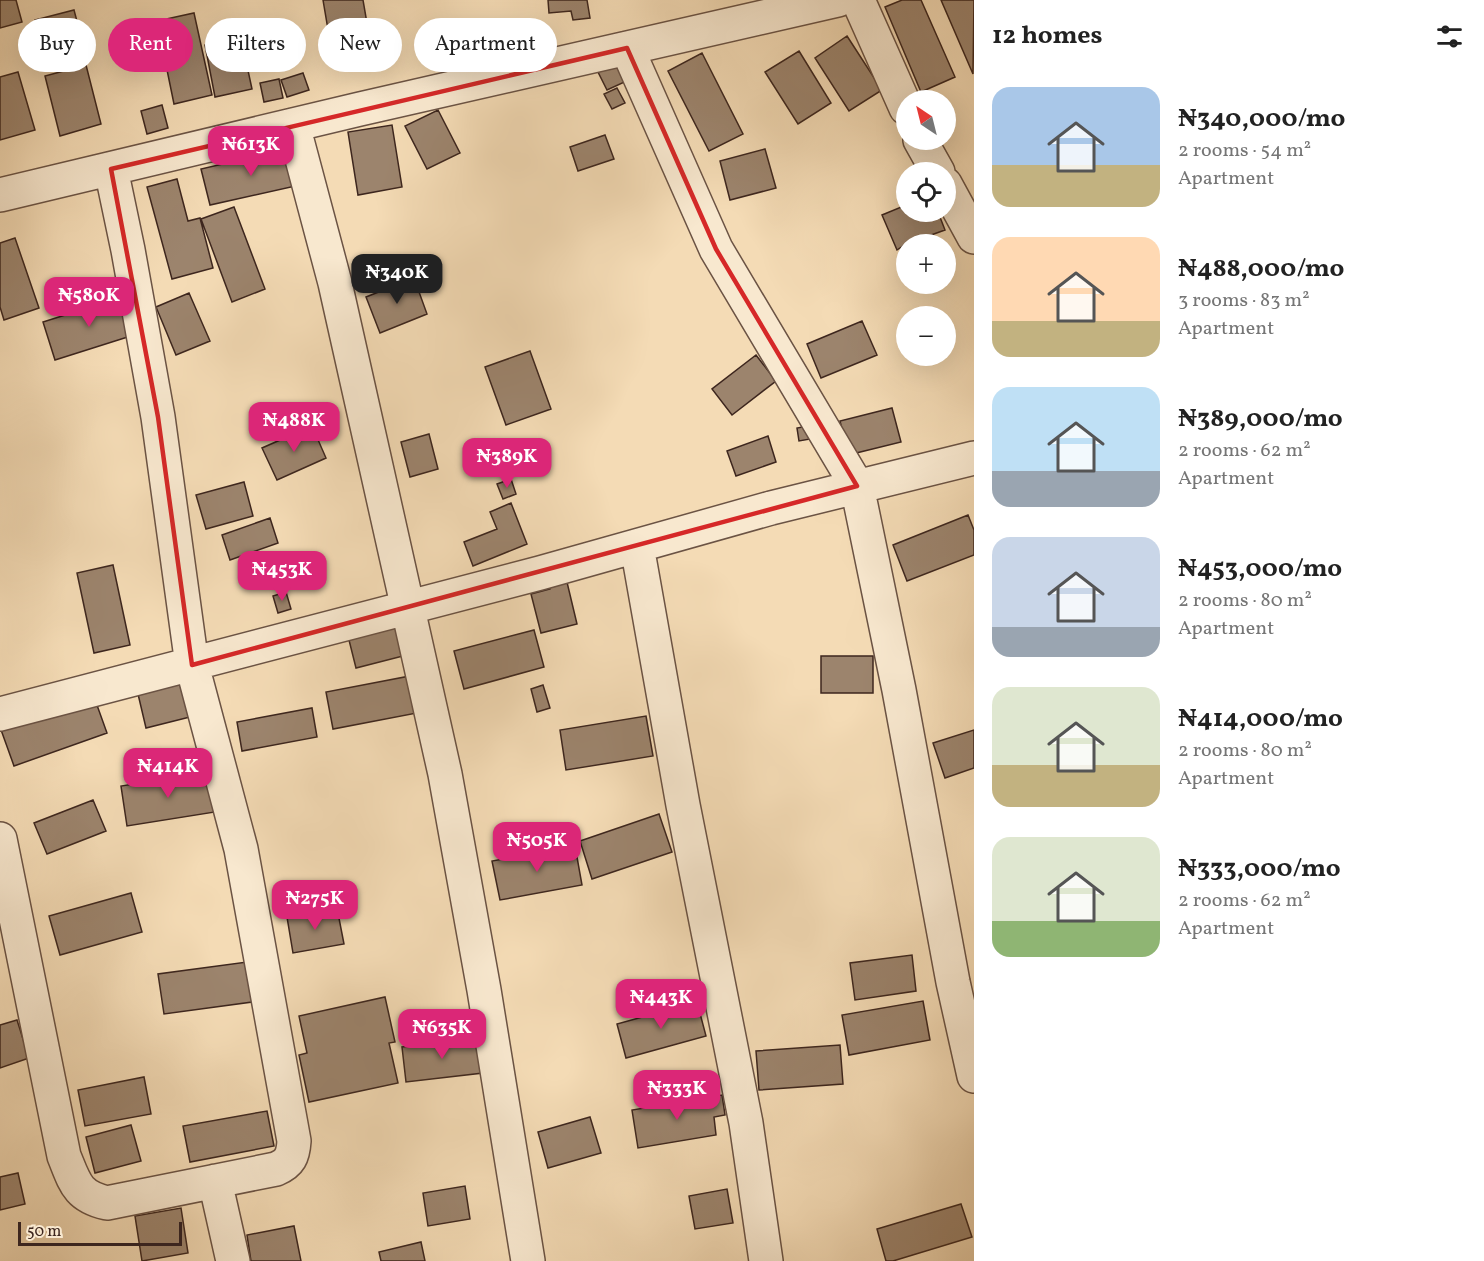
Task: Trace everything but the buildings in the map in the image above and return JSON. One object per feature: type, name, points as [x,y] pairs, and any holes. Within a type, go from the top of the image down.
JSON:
[{"type":"street","points":[[0,195],[838,0]]},
{"type":"street","points":[[858,0],[898,90]]},
{"type":"street","points":[[627,48],[716,249],[857,486],[899,690],[953,982],[974,1076]]},
{"type":"street","points":[[293,125],[335,283],[447,786],[484,990],[528,1261]]},
{"type":"street","points":[[0,839],[9,930],[64,1156],[74,1180],[84,1194],[94,1200],[107,1203],[276,1169],[286,1165],[293,1155],[294,1141],[241,849],[192,665],[158,417],[111,169]]},
{"type":"street","points":[[956,204],[974,237]]},
{"type":"street","points":[[0,714],[408,608],[857,486],[974,458]]},
{"type":"street","points":[[637,546],[683,805],[746,1123],[766,1261]]},
{"type":"street","points":[[215,1181],[233,1261]]},
{"type":"highlighted area","points":[[627,48],[716,249],[857,486],[192,665],[158,417],[111,169]]}]
